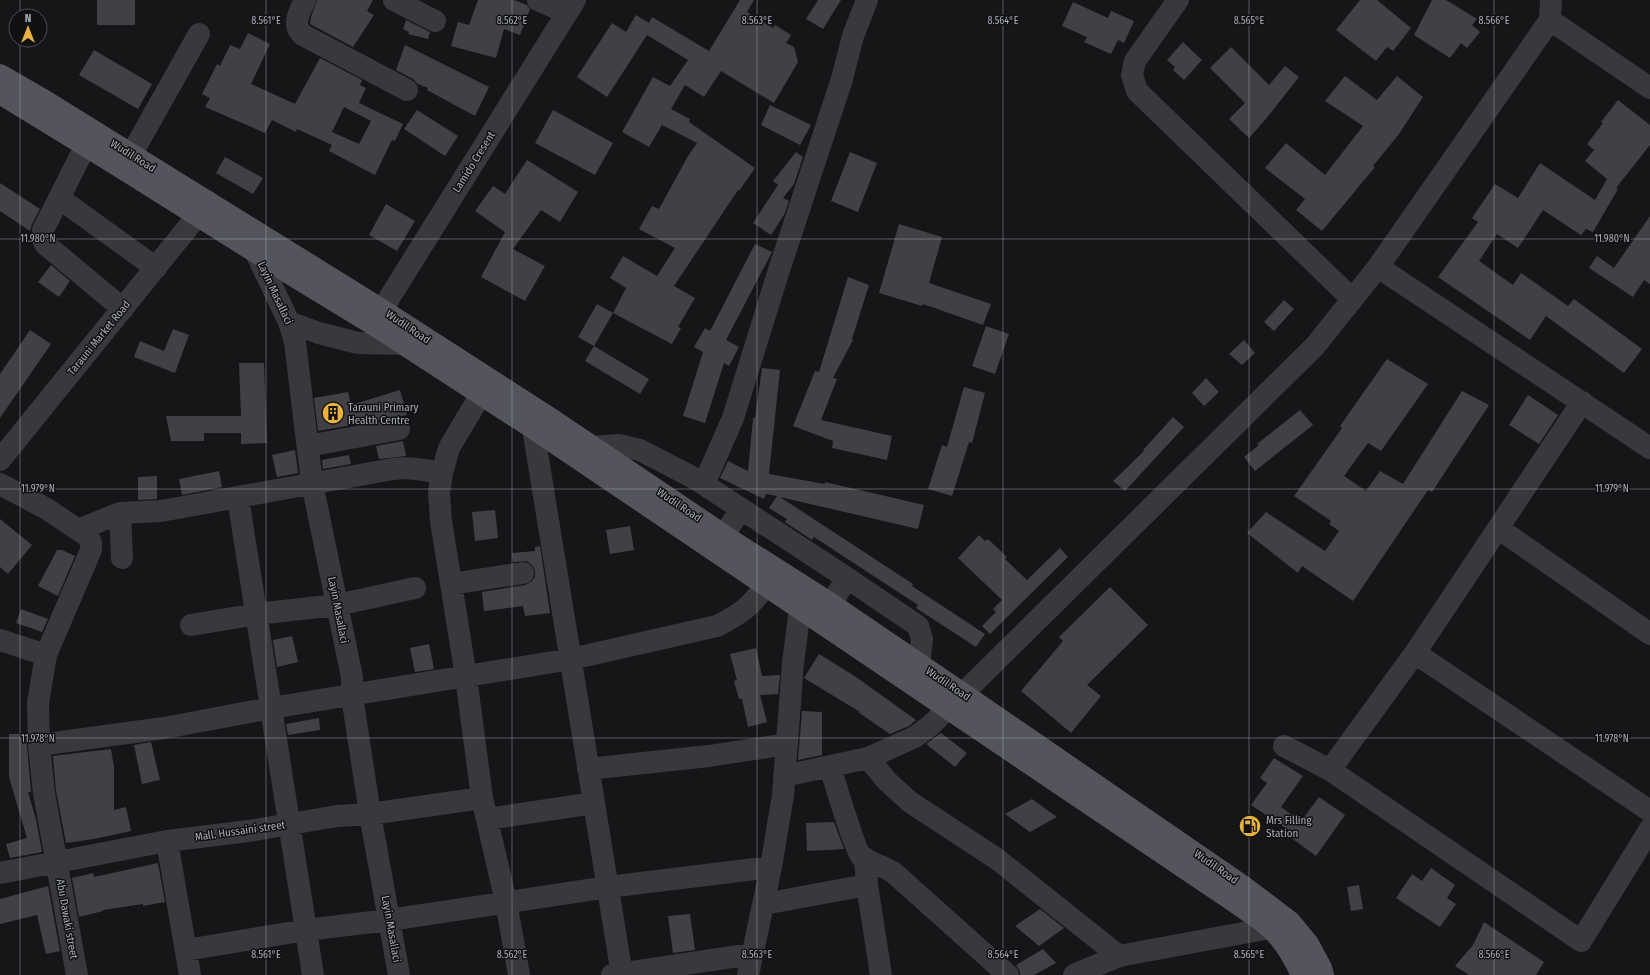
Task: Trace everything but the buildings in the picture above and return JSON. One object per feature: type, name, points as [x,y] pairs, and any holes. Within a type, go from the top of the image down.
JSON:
[{"type":"main road","name":"Wudil Road","points":[[0,75],[45,101],[131,155],[203,208],[255,251],[378,317],[403,344],[533,428],[800,609],[955,701],[1235,891],[1290,922],[1308,944],[1321,968],[1323,975]]},
{"type":"main road","name":"Wudil Road","points":[[0,93],[86,145],[203,208],[378,317],[592,447],[831,604],[919,665],[955,701]]},
{"type":"main road","name":"Wudil Road","points":[[1235,891],[1287,948],[1302,975]]},
{"type":"street","points":[[305,0],[298,15],[296,25],[302,35],[407,90]]},
{"type":"street","points":[[394,0],[436,21]]},
{"type":"street","points":[[538,0],[571,7]]},
{"type":"street","points":[[704,484],[734,418],[779,270],[842,79],[853,36],[867,0]]},
{"type":"street","points":[[1178,0],[1135,61],[1132,76],[1137,91],[1352,299]]},
{"type":"street","name":"Lamido Cresent","points":[[378,317],[571,7]]},
{"type":"street","points":[[784,776],[868,758],[915,737],[931,725],[1315,346],[1378,267],[1550,10],[1650,88]]},
{"type":"street","points":[[131,155],[199,34]]},
{"type":"street","points":[[86,145],[43,230],[43,239],[45,244],[123,309]]},
{"type":"street","points":[[59,198],[156,268]]},
{"type":"street","name":"Tarauni Market Road","points":[[0,460],[203,208]]},
{"type":"street","name":"Layin Masallaci","points":[[255,251],[289,322],[295,342],[312,483],[352,677],[352,696],[370,814],[399,975]]},
{"type":"street","points":[[1378,267],[1650,448]]},
{"type":"street","points":[[289,322],[318,333],[358,343],[403,344]]},
{"type":"street","points":[[481,394],[449,448],[442,473],[439,492],[441,521],[466,677],[482,798],[506,902],[519,975]]},
{"type":"street","points":[[1330,770],[1415,653],[1582,402]]},
{"type":"street","points":[[533,428],[608,887],[619,975],[752,954]]},
{"type":"street","points":[[308,446],[399,429]]},
{"type":"street","points":[[592,447],[619,445],[640,450],[704,484],[846,578],[918,626],[922,639],[919,665]]},
{"type":"street","points":[[78,530],[120,514],[161,512],[405,467],[442,473]]},
{"type":"street","name":"Abu Dawaki street","points":[[0,484],[47,510],[87,536],[91,542],[92,550],[46,655],[38,703],[39,745],[44,793],[77,975]]},
{"type":"street","points":[[238,498],[313,975]]},
{"type":"street","points":[[724,535],[741,509]]},
{"type":"street","points":[[120,514],[122,558]]},
{"type":"street","points":[[1498,528],[1650,634]]},
{"type":"street","points":[[451,584],[523,573]]},
{"type":"street","points":[[831,604],[846,578]]},
{"type":"street","points":[[39,745],[164,728],[271,708],[571,660],[717,626],[738,615],[753,603],[765,586]]},
{"type":"street","points":[[191,625],[256,614],[337,605],[415,588]]},
{"type":"street","points":[[748,975],[764,904],[783,795],[800,609]]},
{"type":"street","points":[[0,640],[46,655]]},
{"type":"street","points":[[1415,653],[1650,810]]},
{"type":"street","points":[[588,769],[709,756],[787,744]]},
{"type":"street","points":[[1284,746],[1330,770],[1581,941],[1650,829]]},
{"type":"street","points":[[868,758],[887,781],[910,802],[997,859],[1118,956]]},
{"type":"street","points":[[830,766],[860,855],[874,864],[887,868],[894,873],[1008,975]]},
{"type":"street","name":"Mall. Hussaini street","points":[[0,873],[167,841],[249,831],[337,816],[370,814],[482,798]]},
{"type":"street","points":[[487,819],[594,803]]},
{"type":"street","points":[[167,841],[190,975]]},
{"type":"street","points":[[865,858],[867,885],[881,975]]},
{"type":"street","points":[[186,950],[306,930],[389,920],[608,887],[771,867]]},
{"type":"street","points":[[764,904],[867,885]]},
{"type":"street","points":[[1074,975],[1118,956],[1270,928]]},
{"type":"place","name":"Tarauni Primary Health Centre","points":[[333,413]]},
{"type":"place","name":"Mrs Filling Station","points":[[1250,826]]}]
